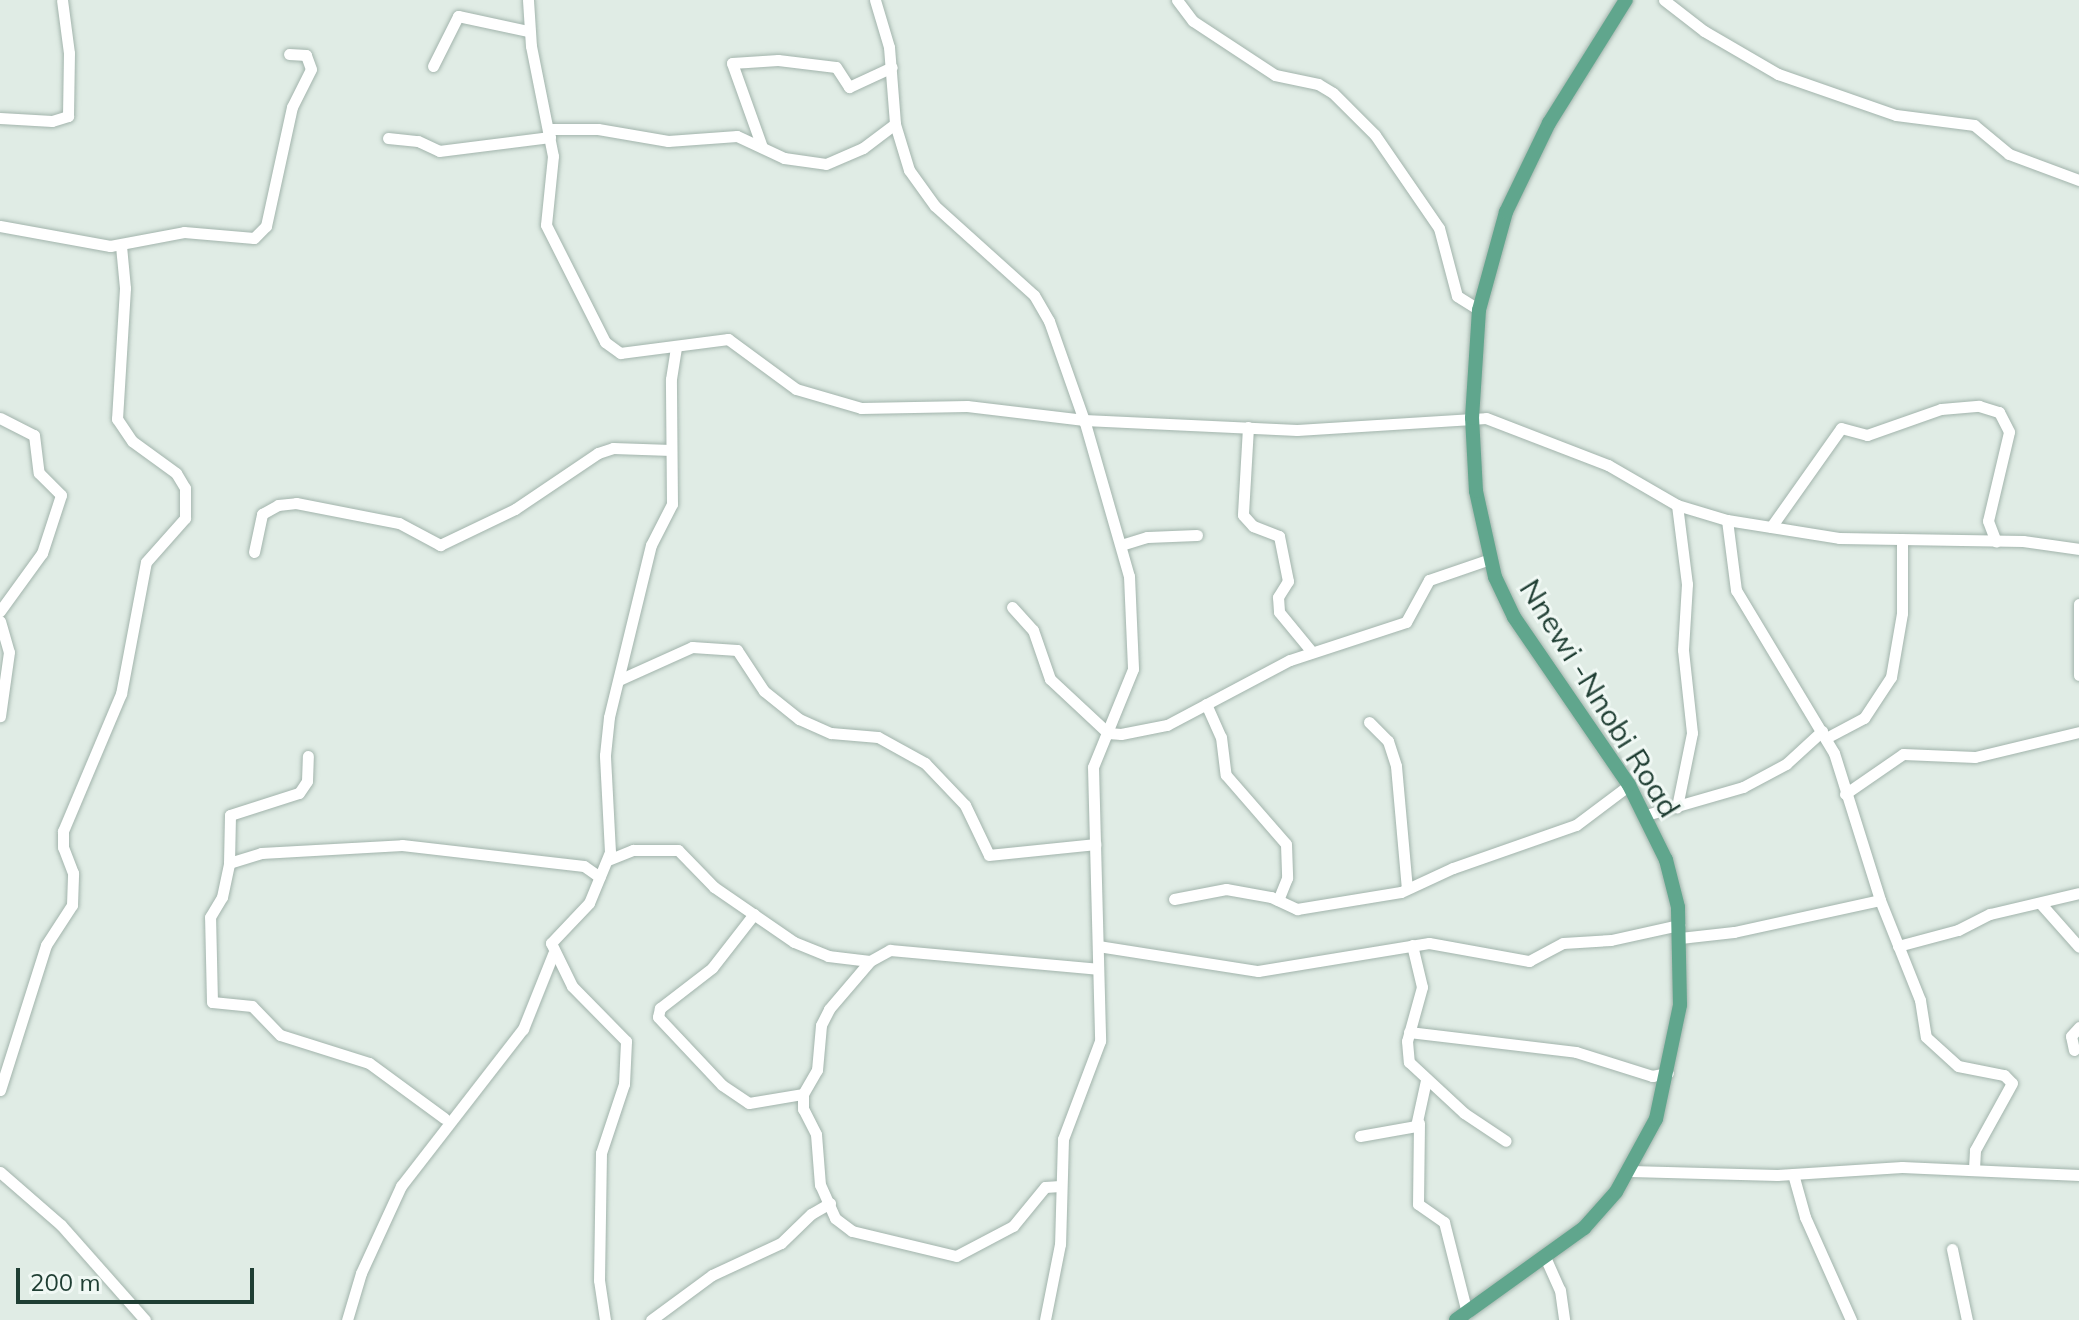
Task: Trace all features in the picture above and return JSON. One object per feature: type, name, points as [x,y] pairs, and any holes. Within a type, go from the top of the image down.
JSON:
[{"type":"main road","name":"Nnewi -Nnobi Road","points":[[1461,1317],[1584,1228],[1630,1171],[1656,1119],[1680,1005],[1680,932],[1666,860],[1629,785],[1514,617],[1490,559],[1476,491],[1472,418],[1479,310],[1506,212],[1535,149],[1626,0]]},
{"type":"street","points":[[0,118],[52,121],[68,116],[69,53],[62,0]]},
{"type":"street","points":[[528,0],[528,31],[550,133],[546,225],[611,350],[631,354],[728,339],[796,389],[833,403],[894,409],[967,406],[1084,420],[1329,430],[1472,418],[1499,420],[1565,452],[1608,465],[1677,505],[1727,520],[1839,538],[1996,542],[2079,549]]},
{"type":"street","points":[[875,0],[892,67],[895,124],[919,189],[1034,295],[1049,321],[1084,420],[1129,576],[1133,669],[1093,767],[1097,969],[1102,997],[1100,1041],[1063,1139],[1060,1244],[1045,1320]]},
{"type":"street","points":[[1177,0],[1193,21],[1275,75],[1318,84],[1333,93],[1375,135],[1439,228],[1457,296],[1479,310]]},
{"type":"street","points":[[1664,0],[1704,31],[1778,74],[1896,115],[1974,125],[2009,154],[2079,180]]},
{"type":"street","points":[[433,66],[458,16],[528,31]]},
{"type":"street","points":[[0,226],[121,246],[184,232],[248,240],[263,231],[292,107],[311,69],[306,55],[289,54]]},
{"type":"street","points":[[762,147],[732,63],[778,60],[836,67],[849,87],[892,67]]},
{"type":"street","points":[[388,138],[418,141],[439,151],[550,133],[598,129],[668,141],[737,136],[784,158],[826,164],[863,148],[895,124]]},
{"type":"street","points":[[0,1090],[46,945],[72,905],[73,873],[63,847],[63,831],[121,694],[146,562],[185,518],[185,488],[176,473],[132,441],[117,419],[125,288],[121,246]]},
{"type":"street","points":[[347,1320],[361,1273],[401,1186],[523,1029],[553,954],[553,938],[589,903],[608,860],[612,830],[605,755],[651,545],[672,504],[676,346]]},
{"type":"street","points":[[1771,527],[1841,428],[1867,435],[1941,409],[1979,406],[1999,412],[2009,432],[1988,521],[1996,542]]},
{"type":"street","points":[[0,418],[34,435],[39,473],[61,495],[42,553],[0,611]]},
{"type":"street","points":[[1248,427],[1243,515],[1253,526],[1279,536],[1288,581],[1278,597],[1279,612],[1312,652]]},
{"type":"street","points":[[254,552],[262,514],[278,505],[296,503],[388,520],[440,545],[515,509],[598,453],[613,448],[671,450]]},
{"type":"street","points":[[1677,505],[1687,584],[1683,650],[1692,733],[1677,807]]},
{"type":"street","points":[[1727,520],[1736,590],[1824,735],[1880,900],[1920,1000],[1926,1037],[1958,1066],[2004,1075],[2012,1083],[1975,1150],[1974,1168]]},
{"type":"street","points":[[1121,545],[1147,537],[1197,535]]},
{"type":"street","points":[[1646,815],[1743,787],[1786,764],[1824,735],[1864,718],[1891,677],[1902,613],[1902,539]]},
{"type":"street","points":[[1108,733],[1167,725],[1312,652],[1406,622],[1429,580],[1490,559]]},
{"type":"street","points":[[2079,604],[2079,675]]},
{"type":"street","points":[[1012,607],[1033,630],[1050,679],[1108,733]]},
{"type":"street","points":[[0,621],[9,652],[0,716]]},
{"type":"street","points":[[621,679],[692,647],[737,650],[764,691],[799,719],[831,733],[878,737],[925,763],[965,805],[989,855],[1095,844]]},
{"type":"street","points":[[1206,704],[1221,737],[1226,775],[1262,823],[1286,844],[1287,878],[1278,900]]},
{"type":"street","points":[[1369,722],[1388,741],[1396,766],[1407,889]]},
{"type":"street","points":[[1845,794],[1903,754],[1975,757],[2079,732]]},
{"type":"street","points":[[308,756],[307,781],[299,793],[230,815],[229,863],[224,891],[210,917],[212,1002],[252,1006],[280,1035],[369,1063],[444,1118]]},
{"type":"street","points":[[1174,899],[1226,889],[1278,900],[1297,909],[1407,889],[1576,825],[1629,785]]},
{"type":"street","points":[[229,863],[261,853],[402,845],[584,866],[600,877]]},
{"type":"street","points":[[608,860],[633,850],[678,850],[714,887],[806,949],[870,961]]},
{"type":"street","points":[[1898,946],[1949,933],[1990,914],[2079,893]]},
{"type":"street","points":[[1098,946],[1258,971],[1429,943],[1529,961],[1563,943],[1680,932],[1734,932],[1880,900]]},
{"type":"street","points":[[2041,904],[2079,947]]},
{"type":"street","points":[[754,914],[712,968],[660,1008],[658,1017],[722,1085],[749,1103],[803,1094]]},
{"type":"street","points":[[1412,945],[1422,987],[1409,1032],[1409,1062],[1426,1080],[1506,1141]]},
{"type":"street","points":[[1060,1186],[1045,1187],[1013,1226],[956,1256],[852,1231],[839,1223],[817,1175],[816,1134],[803,1109],[803,1094],[817,1070],[821,1025],[829,1009],[870,961],[890,950],[1064,969],[1097,969]]},
{"type":"street","points":[[553,954],[583,1000],[626,1041],[624,1084],[601,1153],[599,1280],[605,1320]]},
{"type":"street","points":[[2074,1050],[2071,1036],[2079,1027]]},
{"type":"street","points":[[1409,1032],[1576,1052],[1652,1076],[1668,1073]]},
{"type":"street","points":[[1426,1080],[1419,1123],[1418,1204],[1444,1222],[1461,1317]]},
{"type":"street","points":[[1360,1136],[1391,1128],[1410,1130],[1419,1123]]},
{"type":"street","points":[[1630,1171],[1793,1174],[1974,1168],[2079,1175]]},
{"type":"street","points":[[0,1172],[61,1225],[145,1320]]},
{"type":"street","points":[[1793,1174],[1805,1217],[1851,1320]]},
{"type":"street","points":[[651,1320],[712,1275],[781,1243],[811,1214],[830,1203]]},
{"type":"street","points":[[1952,1249],[1967,1320]]},
{"type":"street","points":[[1545,1257],[1560,1290],[1564,1320]]}]
